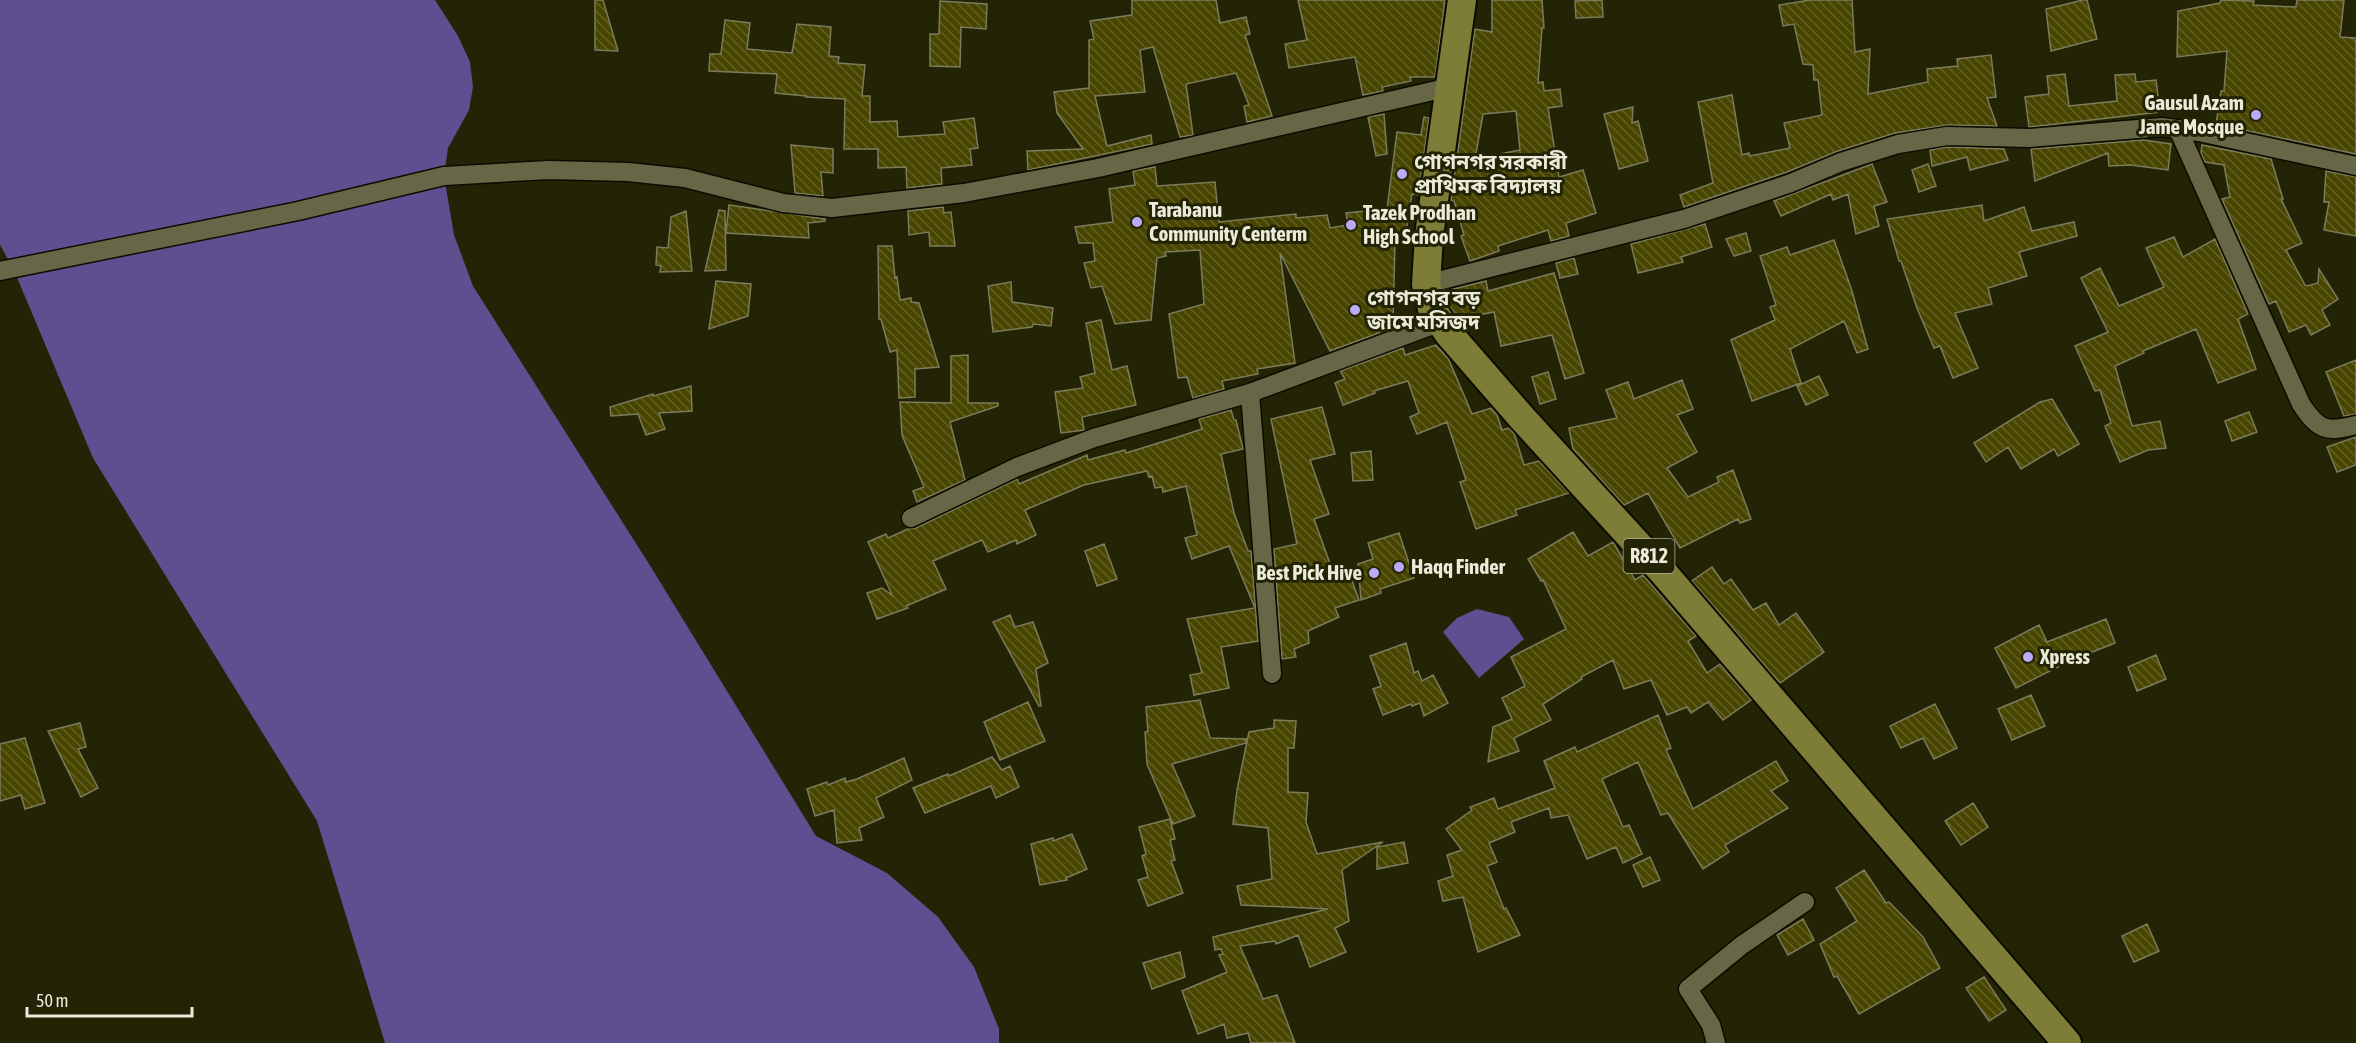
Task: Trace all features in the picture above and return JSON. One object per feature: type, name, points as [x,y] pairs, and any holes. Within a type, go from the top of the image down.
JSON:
[{"type":"main road","name":"R812","points":[[1462,0],[1429,236],[1426,284],[1432,309],[1448,333],[1522,418],[1662,571],[2067,1043]]},
{"type":"street","points":[[0,271],[298,211],[444,176],[549,170],[628,172],[686,178],[783,203],[832,208],[964,193],[1098,168],[1450,87]]},
{"type":"street","points":[[1426,284],[1684,219],[1791,183],[1841,162],[1898,144],[1947,136],[2030,138],[2162,127],[2356,166]]},
{"type":"street","points":[[2178,129],[2301,404],[2313,423],[2325,430],[2356,425]]},
{"type":"street","points":[[911,518],[1017,467],[1094,438],[1250,393],[1441,322]]},
{"type":"street","points":[[1250,393],[1272,674]]},
{"type":"street","points":[[1716,1043],[1711,1025],[1688,988],[1742,945],[1805,902]]},
{"type":"shaded area","points":[[0,0],[435,0],[458,36],[470,62],[473,87],[469,110],[448,148],[444,176],[454,235],[473,286],[649,564],[816,836],[887,873],[938,917],[974,967],[999,1029],[999,1043],[385,1043],[317,821],[93,458],[13,268],[0,245]]},
{"type":"shaded area","points":[[1477,609],[1509,617],[1524,639],[1479,678],[1443,632],[1457,618]]},
{"type":"building","points":[[595,0],[603,0],[618,51],[595,50]]},
{"type":"building","points":[[1132,0],[1216,0],[1220,23],[1246,17],[1250,34],[1245,35],[1272,116],[1247,122],[1244,106],[1249,105],[1236,73],[1186,84],[1193,135],[1180,137],[1153,47],[1140,50],[1145,92],[1095,96],[1107,146],[1151,135],[1152,144],[1028,170],[1027,151],[1083,149],[1057,113],[1054,92],[1089,88],[1089,40],[1094,39],[1090,21],[1132,15]]},
{"type":"building","points":[[1298,0],[1445,0],[1435,77],[1410,77],[1411,81],[1382,87],[1383,91],[1363,95],[1355,57],[1289,68],[1285,44],[1307,40]]},
{"type":"building","points":[[1492,0],[1542,0],[1544,28],[1542,28],[1538,83],[1543,82],[1544,91],[1560,89],[1562,106],[1548,108],[1559,177],[1583,170],[1596,213],[1566,223],[1569,236],[1551,241],[1548,230],[1498,246],[1499,251],[1470,261],[1461,236],[1464,235],[1454,201],[1451,200],[1475,29],[1492,32]],"holes":[[[1516,111],[1520,150],[1475,159],[1483,114]]]},
{"type":"building","points":[[1602,0],[1603,17],[1576,18],[1575,1]]},
{"type":"building","points":[[1810,0],[1852,0],[1855,52],[1870,49],[1868,94],[1928,82],[1927,69],[1958,66],[1957,59],[1991,55],[1996,97],[1987,98],[1997,126],[1947,125],[1895,133],[1838,151],[1787,172],[1684,207],[1680,195],[1713,183],[1698,102],[1732,95],[1742,155],[1749,153],[1750,156],[1790,148],[1784,123],[1822,115],[1818,80],[1814,80],[1813,65],[1803,64],[1794,24],[1783,26],[1779,5]]},
{"type":"building","points":[[2087,0],[2097,39],[2051,51],[2046,9]]},
{"type":"building","points":[[2221,0],[2254,1],[2253,5],[2296,7],[2297,0],[2344,0],[2340,37],[2356,38],[2356,154],[2216,124],[2221,91],[2224,91],[2227,51],[2177,57],[2178,11],[2220,3]]},
{"type":"building","points":[[940,1],[987,4],[986,29],[961,27],[960,67],[930,66],[930,34],[939,34]]},
{"type":"building","points":[[725,20],[750,23],[747,49],[792,53],[797,24],[831,27],[829,56],[839,57],[838,63],[865,65],[862,96],[870,96],[870,122],[897,121],[898,137],[945,134],[943,122],[974,118],[978,148],[970,149],[972,165],[941,168],[942,184],[907,188],[906,167],[878,168],[878,149],[844,149],[845,99],[775,93],[777,74],[709,71],[710,54],[721,54]]},
{"type":"building","points":[[2065,74],[2069,106],[2117,101],[2115,75],[2135,74],[2136,82],[2156,80],[2160,112],[2029,127],[2025,97],[2049,94],[2047,76]]},
{"type":"building","points":[[1633,107],[1632,123],[1638,121],[1648,161],[1619,169],[1604,114]]},
{"type":"building","points":[[1384,114],[1387,154],[1376,156],[1368,117]]},
{"type":"building","points":[[1424,117],[1429,118],[1418,195],[1412,194],[1404,244],[1395,242],[1393,322],[1395,327],[1330,351],[1280,253],[1295,363],[1257,369],[1258,374],[1222,381],[1224,389],[1193,398],[1187,377],[1178,378],[1169,314],[1204,304],[1200,250],[1165,252],[1166,256],[1157,258],[1151,320],[1115,324],[1102,286],[1091,288],[1084,263],[1095,261],[1093,243],[1079,243],[1075,227],[1113,222],[1109,189],[1135,185],[1133,171],[1155,167],[1157,186],[1215,182],[1219,222],[1296,214],[1296,218],[1327,215],[1330,228],[1348,225],[1346,213],[1387,209],[1397,132],[1421,135]]},
{"type":"building","points":[[2143,140],[2171,144],[2168,170],[2131,165],[2109,166],[2108,153],[2035,181],[2031,149]]},
{"type":"building","points":[[791,145],[833,149],[833,173],[821,172],[823,196],[795,193]]},
{"type":"building","points":[[2202,145],[2271,159],[2283,199],[2281,199],[2302,243],[2286,250],[2305,285],[2318,283],[2319,269],[2338,299],[2322,310],[2330,325],[2311,335],[2306,325],[2289,332],[2276,301],[2269,304],[2222,199],[2230,197],[2224,165],[2205,162],[2201,153]]},
{"type":"building","points":[[1948,147],[2004,149],[2008,160],[1970,170],[1967,157],[1932,166],[1930,150]]},
{"type":"building","points":[[1872,164],[1887,202],[1874,206],[1879,226],[1856,234],[1848,194],[1833,200],[1831,194],[1781,216],[1774,201]]},
{"type":"building","points":[[1928,164],[1936,186],[1919,192],[1912,170]]},
{"type":"building","points":[[2326,171],[2356,177],[2356,236],[2324,230],[2329,202],[2324,202]]},
{"type":"building","points":[[729,205],[825,219],[825,221],[808,223],[809,238],[726,233]]},
{"type":"building","points":[[1982,205],[1984,221],[2024,207],[2032,231],[2074,222],[2077,236],[2019,252],[2027,276],[1988,288],[1992,304],[1955,313],[1978,368],[1953,378],[1940,346],[1934,348],[1917,308],[1901,261],[1899,261],[1887,219]]},
{"type":"building","points":[[943,207],[944,213],[951,212],[955,246],[930,246],[929,232],[909,235],[908,211]]},
{"type":"building","points":[[719,210],[725,211],[726,270],[705,271]]},
{"type":"building","points":[[686,211],[692,271],[660,272],[661,266],[656,265],[657,247],[668,248],[671,217]]},
{"type":"building","points":[[1705,224],[1712,247],[1681,257],[1683,262],[1638,273],[1631,244]]},
{"type":"building","points":[[1746,233],[1751,251],[1734,256],[1726,239]]},
{"type":"building","points":[[2174,237],[2183,257],[2215,239],[2248,314],[2238,319],[2256,369],[2218,383],[2196,329],[2143,351],[2144,353],[2115,366],[2132,426],[2160,421],[2166,448],[2148,450],[2120,462],[2105,426],[2111,423],[2100,390],[2095,391],[2075,346],[2108,332],[2081,278],[2100,268],[2119,306],[2164,287],[2146,248]]},
{"type":"building","points":[[1834,240],[1852,291],[1868,349],[1857,353],[1844,321],[1790,349],[1801,383],[1752,401],[1731,340],[1775,320],[1770,307],[1776,305],[1760,256],[1787,247],[1790,255]]},
{"type":"building","points":[[878,246],[892,246],[900,300],[911,298],[911,302],[919,303],[939,367],[915,369],[915,397],[899,398],[897,350],[890,352],[881,319],[879,319]]},
{"type":"building","points":[[1574,258],[1578,274],[1560,278],[1556,263]]},
{"type":"building","points":[[1554,273],[1584,373],[1565,379],[1552,335],[1501,346],[1494,312],[1458,319],[1447,302],[1445,291],[1486,281],[1488,291]]},
{"type":"building","points":[[716,281],[751,284],[748,316],[709,329]]},
{"type":"building","points":[[1011,282],[1012,302],[1053,308],[1051,326],[1033,324],[1032,327],[993,332],[988,286]]},
{"type":"building","points":[[1101,320],[1112,370],[1127,366],[1136,405],[1082,417],[1084,430],[1061,433],[1055,392],[1083,388],[1080,377],[1095,373],[1086,323]]},
{"type":"building","points":[[1436,345],[1448,358],[1472,414],[1491,408],[1497,415],[1502,430],[1509,428],[1514,433],[1524,465],[1539,461],[1569,493],[1515,510],[1517,515],[1476,529],[1460,482],[1466,480],[1447,422],[1417,434],[1410,417],[1419,413],[1408,381],[1374,391],[1375,393],[1343,405],[1335,383],[1345,379],[1340,371],[1403,348],[1405,355]]},
{"type":"building","points":[[968,355],[968,403],[998,403],[998,406],[950,422],[965,480],[917,502],[913,491],[924,487],[902,435],[900,402],[951,403],[951,356]]},
{"type":"building","points":[[2356,360],[2356,414],[2344,416],[2326,372]]},
{"type":"building","points":[[1548,372],[1556,399],[1540,404],[1532,377]]},
{"type":"building","points":[[1819,376],[1828,395],[1806,405],[1797,386]]},
{"type":"building","points":[[1682,380],[1693,409],[1677,415],[1697,452],[1667,468],[1688,497],[1719,482],[1717,477],[1733,470],[1751,519],[1740,523],[1738,519],[1680,548],[1648,493],[1624,505],[1573,449],[1569,428],[1617,418],[1606,390],[1628,382],[1634,399]]},
{"type":"building","points":[[691,386],[692,411],[659,413],[665,429],[646,435],[638,414],[611,416],[610,407]]},
{"type":"building","points":[[2052,399],[2079,444],[2058,456],[2054,449],[2021,469],[2008,447],[1986,462],[1974,443],[2040,402]]},
{"type":"building","points":[[1322,407],[1335,454],[1310,460],[1329,514],[1314,519],[1333,572],[1347,567],[1359,600],[1335,608],[1339,617],[1308,631],[1309,643],[1294,649],[1296,657],[1282,659],[1274,549],[1297,544],[1271,419]]},
{"type":"building","points":[[1231,410],[1236,420],[1243,449],[1221,454],[1234,513],[1248,551],[1251,551],[1258,641],[1221,647],[1229,688],[1194,695],[1190,675],[1202,673],[1187,619],[1255,608],[1229,546],[1192,559],[1185,538],[1197,535],[1186,486],[1163,492],[1162,487],[1155,488],[1152,476],[1149,477],[1147,471],[1084,485],[1025,510],[1036,535],[1017,544],[1016,540],[988,552],[982,540],[933,561],[946,589],[906,606],[908,608],[877,619],[867,593],[882,588],[892,595],[868,542],[886,534],[888,538],[916,528],[1017,479],[1019,484],[1087,455],[1088,460],[1125,450],[1126,453],[1181,436],[1202,429],[1199,419]]},
{"type":"building","points":[[2249,412],[2257,432],[2232,441],[2225,421]]},
{"type":"building","points":[[2356,437],[2356,465],[2337,472],[2327,447]]},
{"type":"building","points":[[1371,451],[1373,480],[1353,481],[1351,453]]},
{"type":"building","points":[[1573,532],[1588,556],[1613,542],[1635,580],[1643,575],[1696,636],[1688,641],[1707,673],[1720,664],[1751,700],[1723,720],[1708,702],[1691,713],[1687,707],[1667,715],[1651,680],[1624,689],[1613,660],[1581,677],[1582,679],[1543,704],[1551,720],[1514,738],[1519,751],[1488,762],[1493,727],[1512,719],[1502,698],[1525,686],[1511,657],[1566,629],[1543,580],[1541,581],[1528,559]]},
{"type":"building","points":[[1399,533],[1414,578],[1380,589],[1381,593],[1361,600],[1358,564],[1373,559],[1368,543]]},
{"type":"building","points":[[1104,544],[1117,579],[1097,586],[1085,551]]},
{"type":"building","points":[[1712,567],[1724,584],[1731,579],[1753,610],[1766,603],[1779,625],[1796,613],[1824,652],[1780,683],[1692,581]]},
{"type":"building","points":[[1010,615],[1015,627],[1033,622],[1048,663],[1036,669],[1041,706],[993,622]]},
{"type":"building","points":[[2106,619],[2115,643],[2086,653],[2016,688],[1995,648],[2039,625],[2047,642]]},
{"type":"building","points":[[1406,643],[1414,673],[1418,671],[1422,681],[1433,675],[1448,703],[1424,716],[1420,703],[1412,706],[1411,704],[1383,715],[1373,689],[1381,686],[1370,656]]},
{"type":"building","points":[[2156,655],[2166,679],[2137,691],[2128,667]]},
{"type":"building","points":[[2031,695],[2045,726],[2012,740],[1998,709]]},
{"type":"building","points":[[1200,700],[1210,738],[1246,739],[1246,743],[1172,764],[1195,816],[1173,824],[1147,764],[1146,707]]},
{"type":"building","points":[[1028,702],[1045,741],[1000,760],[984,722]]},
{"type":"building","points":[[1935,704],[1957,748],[1934,759],[1923,738],[1901,748],[1890,726]]},
{"type":"building","points":[[1658,715],[1671,748],[1666,750],[1693,809],[1776,761],[1788,781],[1771,791],[1788,808],[1725,845],[1729,852],[1703,869],[1668,813],[1661,815],[1638,762],[1602,779],[1623,827],[1629,825],[1642,854],[1623,863],[1616,847],[1587,859],[1568,815],[1551,818],[1549,808],[1511,822],[1515,832],[1489,843],[1497,862],[1487,866],[1504,909],[1506,908],[1520,935],[1478,952],[1463,897],[1443,901],[1438,881],[1453,876],[1447,855],[1462,850],[1446,829],[1472,810],[1470,807],[1494,798],[1498,809],[1555,788],[1544,761],[1575,747],[1577,752]]},
{"type":"building","points":[[1274,720],[1296,721],[1294,748],[1288,748],[1288,792],[1308,793],[1306,822],[1317,854],[1383,842],[1342,870],[1349,921],[1335,928],[1346,952],[1310,967],[1298,935],[1276,944],[1275,941],[1240,946],[1263,999],[1277,995],[1295,1043],[1251,1043],[1248,1033],[1227,1038],[1224,1024],[1198,1034],[1182,991],[1227,972],[1219,955],[1223,954],[1221,949],[1215,950],[1213,937],[1328,909],[1241,905],[1237,886],[1272,879],[1268,828],[1233,824],[1237,790],[1249,732],[1274,728]]},
{"type":"building","points":[[80,723],[86,747],[78,749],[98,788],[81,797],[48,731]]},
{"type":"building","points":[[25,738],[45,803],[25,809],[21,795],[0,801],[0,744]]},
{"type":"building","points":[[992,757],[1002,770],[1010,766],[1019,787],[996,798],[991,786],[925,813],[913,788],[948,774],[949,776]]},
{"type":"building","points":[[904,758],[912,780],[876,798],[884,817],[859,828],[862,840],[837,843],[834,810],[815,816],[807,789],[827,782],[828,785],[845,778],[846,782],[857,779]]},
{"type":"building","points":[[1973,803],[1988,827],[1961,845],[1945,821]]},
{"type":"building","points":[[1170,819],[1175,839],[1170,840],[1175,860],[1171,861],[1183,893],[1148,906],[1138,880],[1148,877],[1142,856],[1146,854],[1139,827]]},
{"type":"building","points":[[1072,834],[1087,869],[1066,878],[1067,880],[1040,885],[1031,844],[1053,838],[1053,841]]},
{"type":"building","points":[[1404,842],[1408,863],[1377,869],[1377,847]]},
{"type":"building","points":[[1650,857],[1660,880],[1643,887],[1633,865]]},
{"type":"building","points":[[1864,870],[1886,903],[1889,902],[1923,937],[1940,968],[1859,1014],[1837,976],[1834,977],[1820,944],[1857,921],[1836,888]]},
{"type":"building","points":[[1803,919],[1814,940],[1788,955],[1777,935]]},
{"type":"building","points":[[2147,924],[2159,951],[2134,962],[2122,936]]},
{"type":"building","points":[[1180,952],[1185,977],[1152,989],[1143,963]]},
{"type":"building","points":[[1984,977],[2006,1010],[1989,1021],[1966,988]]},
{"type":"place","name":"Gausul Azam Jame Mosque","points":[[2256,115]]},
{"type":"place","name":"গোগনগর সরকারী প্রাথিমক বিদ্যালয়","points":[[1402,174]]},
{"type":"place","name":"Tarabanu Community Centerm","points":[[1137,222]]},
{"type":"place","name":"Tazek Prodhan High School","points":[[1351,225]]},
{"type":"place","name":"গোগনগর বড় জামে মসিজদ","points":[[1355,310]]},
{"type":"place","name":"Haqq Finder","points":[[1399,567]]},
{"type":"place","name":"Best Pick Hive","points":[[1374,573]]},
{"type":"place","name":"Xpress","points":[[2028,657]]}]
